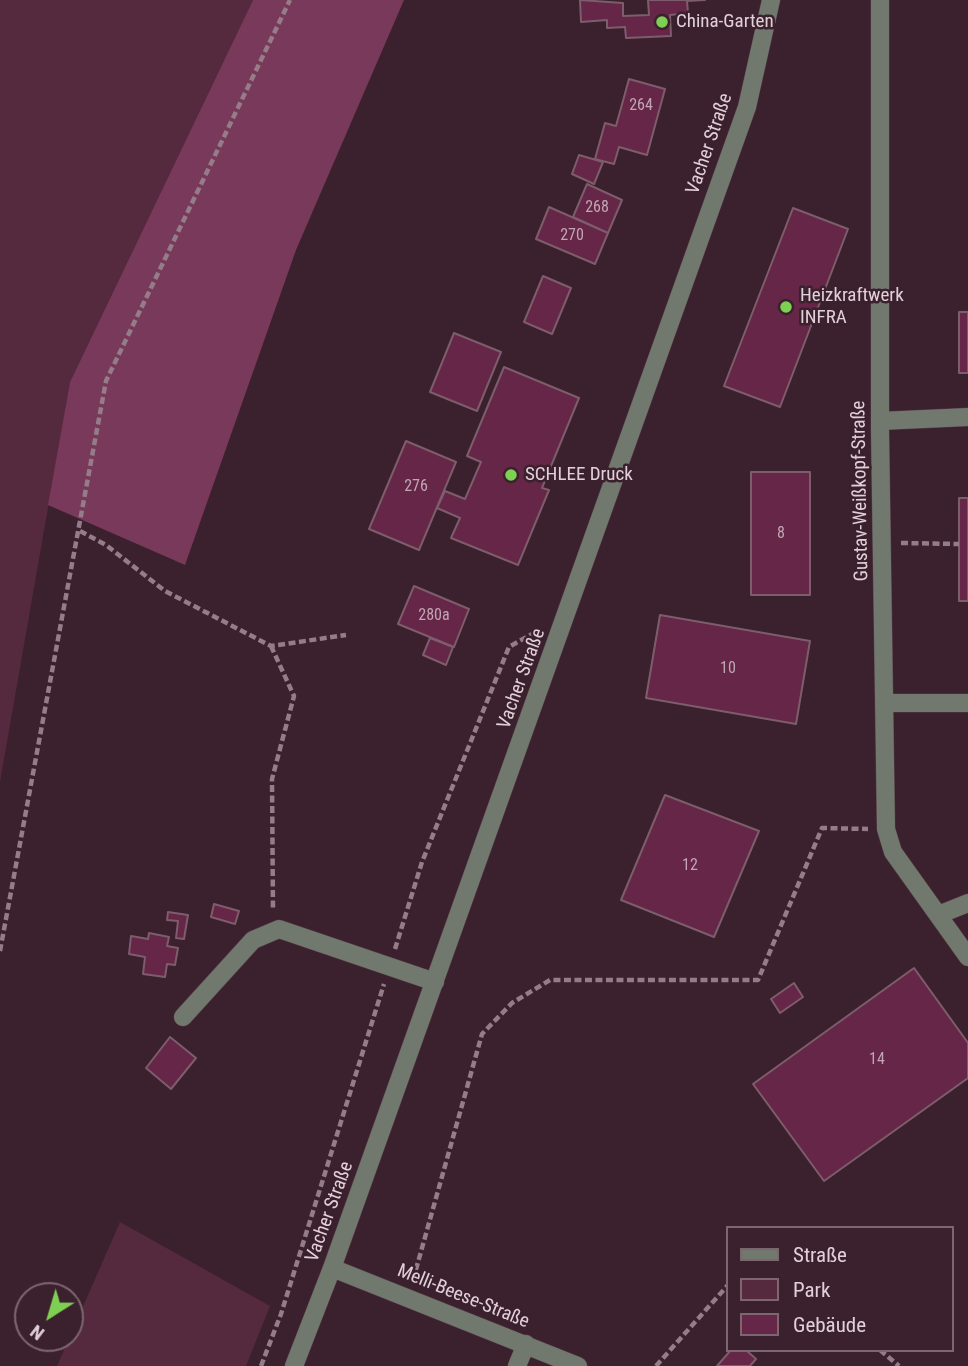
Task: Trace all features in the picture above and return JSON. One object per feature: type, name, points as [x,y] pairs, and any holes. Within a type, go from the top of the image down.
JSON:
[{"type":"street","name":"Vacher Straße","points":[[294,1366],[435,982],[747,107],[771,0]]},
{"type":"street","name":"Gustav-Weißkopf-Straße","points":[[880,0],[880,421],[886,829],[893,852],[968,957]]},
{"type":"street","points":[[880,421],[968,417]]},
{"type":"street","points":[[884,703],[934,695],[968,704]]},
{"type":"street","points":[[938,915],[968,902]]},
{"type":"street","points":[[183,1017],[253,940],[279,929],[435,982]]},
{"type":"street","name":"Melli-Beese-Straße","points":[[332,1268],[409,1296],[578,1366]]},
{"type":"street","points":[[517,1366],[526,1344]]},
{"type":"path","points":[[0,951],[106,381],[290,0]]},
{"type":"path","points":[[80,531],[106,545],[165,591],[271,646],[346,635]]},
{"type":"path","points":[[882,542],[959,544]]},
{"type":"path","points":[[271,646],[294,696],[272,779],[273,878],[270,902],[279,929]]},
{"type":"path","points":[[409,1296],[482,1034],[512,1003],[550,981],[758,980],[822,828],[886,829]]},
{"type":"path","points":[[656,1366],[726,1287]]},
{"type":"path","points":[[882,1352],[899,1366]]},
{"type":"green space","points":[[0,0],[253,0],[70,382],[0,782]]},
{"type":"green space","points":[[120,1222],[270,1306],[246,1366],[57,1366],[63,1352],[84,1352],[84,1304]]},
{"type":"shaded area","points":[[253,0],[404,0],[296,250],[185,565],[48,505],[70,382]]},
{"type":"building","points":[[580,0],[623,3],[623,16],[649,15],[648,0],[705,0],[687,1],[688,13],[670,15],[671,36],[626,38],[625,27],[607,28],[607,20],[581,22]]},
{"type":"building","points":[[629,79],[665,89],[647,155],[619,147],[614,164],[595,159],[605,123],[616,126]]},
{"type":"building","points":[[579,155],[603,162],[594,184],[572,174]]},
{"type":"building","points":[[587,184],[622,200],[608,233],[573,217]]},
{"type":"building","points":[[549,207],[608,233],[595,264],[536,239]]},
{"type":"building","name":"Heizkraftwerk INFRA","points":[[793,208],[848,229],[780,407],[724,386]]},
{"type":"building","points":[[543,276],[571,288],[552,334],[524,322]]},
{"type":"building","points":[[959,312],[968,312],[968,373],[959,373]]},
{"type":"building","points":[[454,333],[501,352],[477,411],[430,392]]},
{"type":"building","name":"SCHLEE Druck","points":[[504,367],[579,398],[542,488],[549,490],[518,565],[451,538],[460,518],[437,508],[445,491],[465,499],[481,462],[467,456]]},
{"type":"building","points":[[406,441],[456,462],[419,550],[369,529]]},
{"type":"building","points":[[751,472],[810,472],[810,595],[751,595]]},
{"type":"building","points":[[959,498],[968,498],[968,601],[959,601]]},
{"type":"building","points":[[414,586],[469,609],[454,647],[398,624]]},
{"type":"building","points":[[660,615],[810,641],[796,724],[646,698]]},
{"type":"building","points":[[430,638],[453,647],[446,665],[423,655]]},
{"type":"building","points":[[665,795],[759,831],[714,937],[621,900]]},
{"type":"building","points":[[214,904],[239,911],[235,924],[211,917]]},
{"type":"building","points":[[168,912],[188,915],[184,939],[176,938],[178,921],[167,920]]},
{"type":"building","points":[[149,933],[169,937],[167,946],[178,948],[175,965],[167,964],[165,977],[143,974],[145,957],[129,954],[131,936],[148,939]]},
{"type":"building","points":[[914,968],[968,1043],[968,1078],[824,1181],[753,1084]]},
{"type":"building","points":[[794,983],[803,997],[780,1013],[771,999]]},
{"type":"building","points":[[170,1037],[196,1058],[171,1089],[146,1068]]},
{"type":"building","points":[[729,1352],[748,1352],[756,1359],[750,1366],[717,1366]]},
{"type":"place","name":"China-Garten","points":[[662,22]]},
{"type":"place","name":"Heizkraftwerk INFRA","points":[[786,307]]},
{"type":"place","name":"SCHLEE Druck","points":[[511,475]]}]
